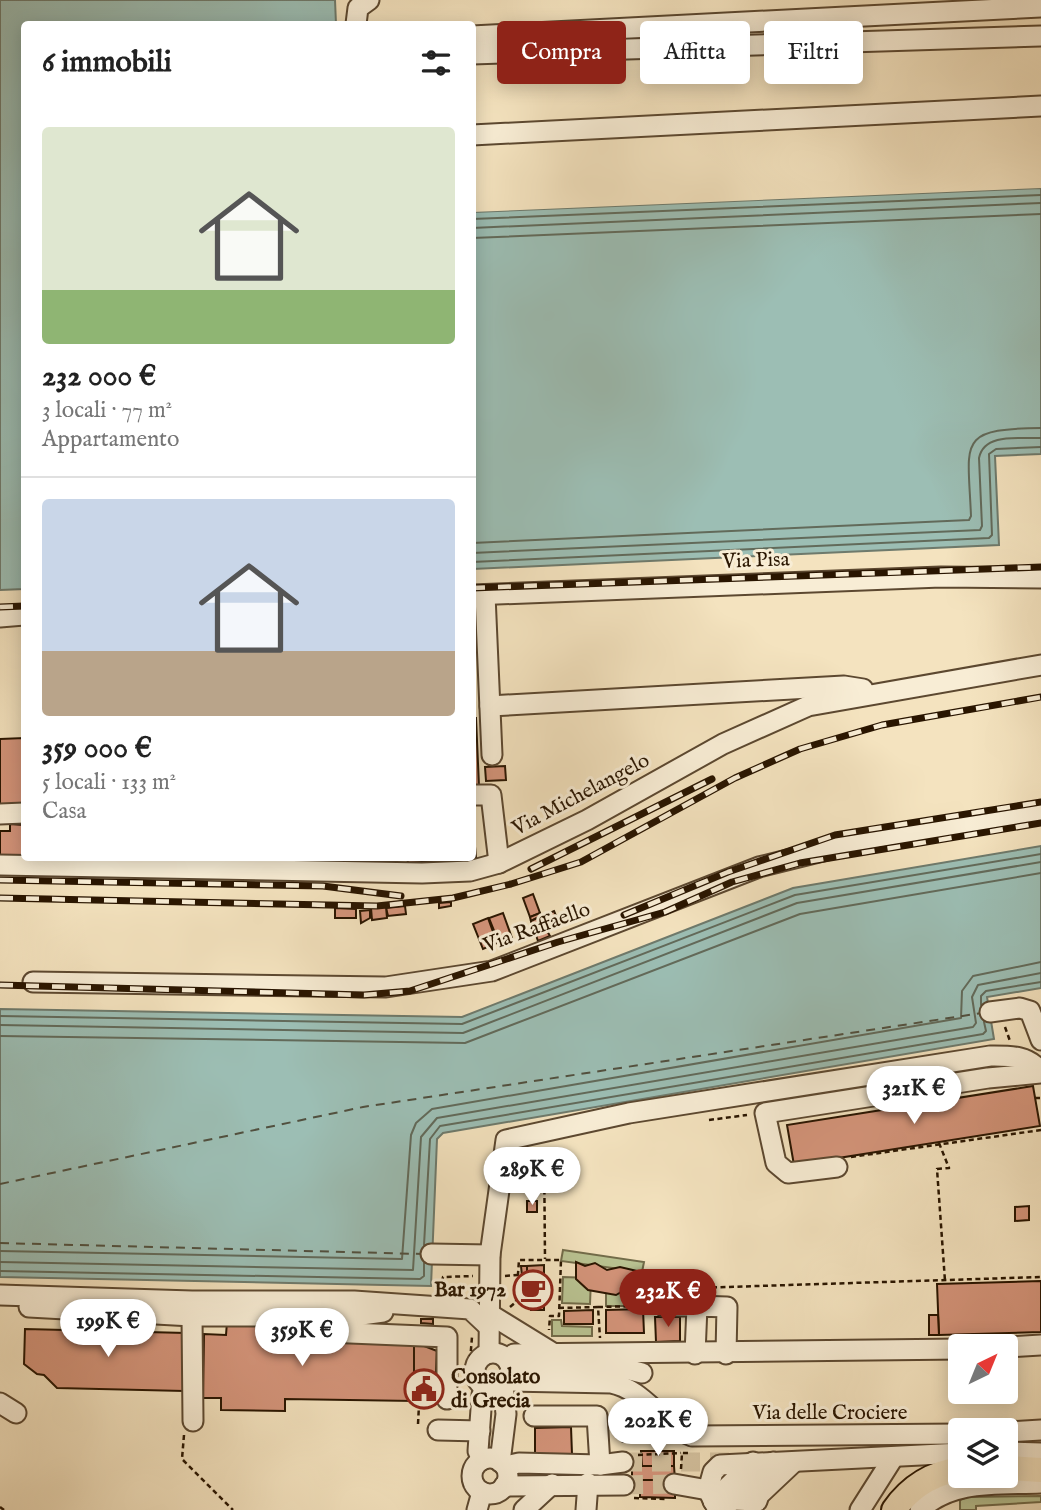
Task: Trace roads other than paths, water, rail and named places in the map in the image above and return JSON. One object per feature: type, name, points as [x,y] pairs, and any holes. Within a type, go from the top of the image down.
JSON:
[{"type":"main road","points":[[894,1510],[904,1497],[923,1482],[948,1473]]},
{"type":"street","points":[[356,21],[358,8],[369,0]]},
{"type":"street","points":[[476,36],[1041,6]]},
{"type":"street","points":[[476,54],[1041,36]]},
{"type":"street","points":[[476,135],[1041,106]]},
{"type":"street","name":"Via Pisa","points":[[479,595],[941,577],[1041,578]]},
{"type":"street","points":[[479,595],[492,755]]},
{"type":"street","points":[[0,617],[21,615]]},
{"type":"street","name":"Via Michelangelo","points":[[0,865],[445,873],[499,863],[587,820],[723,744],[808,706],[1041,665]]},
{"type":"street","points":[[490,706],[844,686],[882,692]]},
{"type":"street","points":[[476,795],[491,795],[499,863]]},
{"type":"street","name":"Via Raffaello","points":[[33,982],[386,987],[492,971],[759,867],[878,837],[1041,812]]},
{"type":"street","points":[[0,814],[21,813]]},
{"type":"street","points":[[990,1012],[1020,1008],[1030,1011],[1041,1040]]},
{"type":"street","points":[[489,1353],[494,1317],[491,1255],[506,1140],[629,1113],[990,1056],[1021,1057],[1033,1062],[1041,1072]]},
{"type":"street","points":[[837,1167],[788,1173],[782,1170],[776,1163],[765,1113],[1041,1072]]},
{"type":"street","points":[[431,1254],[491,1255]]},
{"type":"street","points":[[0,1295],[192,1301],[354,1301],[470,1309],[494,1317],[551,1347]]},
{"type":"street","points":[[657,1302],[727,1307],[726,1354]]},
{"type":"street","points":[[0,1306],[192,1316],[354,1316],[415,1307]]},
{"type":"street","points":[[695,1354],[697,1306]]},
{"type":"street","points":[[192,1316],[193,1421]]},
{"type":"street","points":[[310,1316],[326,1332],[447,1337],[447,1399]]},
{"type":"street","points":[[1018,1346],[1041,1345]]},
{"type":"street","points":[[500,1510],[493,1481],[478,1451],[482,1395],[503,1376],[514,1354],[551,1347],[695,1354],[948,1349]]},
{"type":"street","points":[[493,1481],[506,1414],[503,1376],[498,1353],[489,1353],[480,1358],[475,1368],[477,1379],[503,1376],[626,1370],[642,1373]]},
{"type":"street","points":[[447,1367],[475,1368]]},
{"type":"street","name":"Via delle Crociere","points":[[503,1376],[625,1386],[680,1431],[692,1436],[948,1434]]},
{"type":"street","points":[[534,1416],[597,1416],[600,1465]]},
{"type":"street","points":[[438,1430],[480,1431]]},
{"type":"street","points":[[1018,1431],[1041,1430]]},
{"type":"street","points":[[1023,1465],[1041,1452]]},
{"type":"street","points":[[705,1498],[713,1472],[720,1465],[948,1454]]},
{"type":"street","points":[[493,1481],[519,1463],[600,1465],[630,1458]]},
{"type":"street","points":[[860,1510],[893,1458]]},
{"type":"street","points":[[705,1498],[773,1462]]},
{"type":"street","points":[[705,1498],[757,1501],[759,1495],[794,1462]]},
{"type":"street","points":[[493,1481],[624,1485]]},
{"type":"street","points":[[524,1510],[552,1483]]},
{"type":"street","points":[[586,1510],[588,1483]]},
{"type":"street","points":[[920,1510],[944,1492],[960,1487],[1041,1483]]},
{"type":"water","points":[[0,0],[335,0],[336,21],[21,21],[21,589],[0,590]]},
{"type":"water","points":[[1041,188],[1041,454],[995,456],[999,545],[476,569],[476,212]]},
{"type":"water","points":[[1041,846],[1041,988],[987,997],[994,1039],[443,1133],[437,1139],[431,1286],[0,1277],[0,1009],[462,1017],[793,888]]},
{"type":"tunnel","points":[[623,1462],[735,1462]]},
{"type":"tunnel","points":[[624,1485],[674,1484]]},
{"type":"railway","points":[[476,588],[1041,567]]},
{"type":"railway","points":[[0,607],[21,606]]},
{"type":"railway","points":[[0,898],[377,906],[453,898],[511,884],[581,862],[735,778],[800,749],[882,725],[1041,697]]},
{"type":"railway","points":[[531,869],[712,779]]},
{"type":"railway","points":[[624,915],[728,872],[835,835],[1041,802]]},
{"type":"railway","points":[[0,985],[364,995],[410,991],[558,942],[665,912],[732,882],[800,863],[1041,823]]},
{"type":"railway","points":[[0,880],[323,886],[401,896]]},
{"type":"place","name":"Bar 1972","points":[[533,1290]]},
{"type":"place","name":"Consolato di Grecia","points":[[424,1389]]}]
